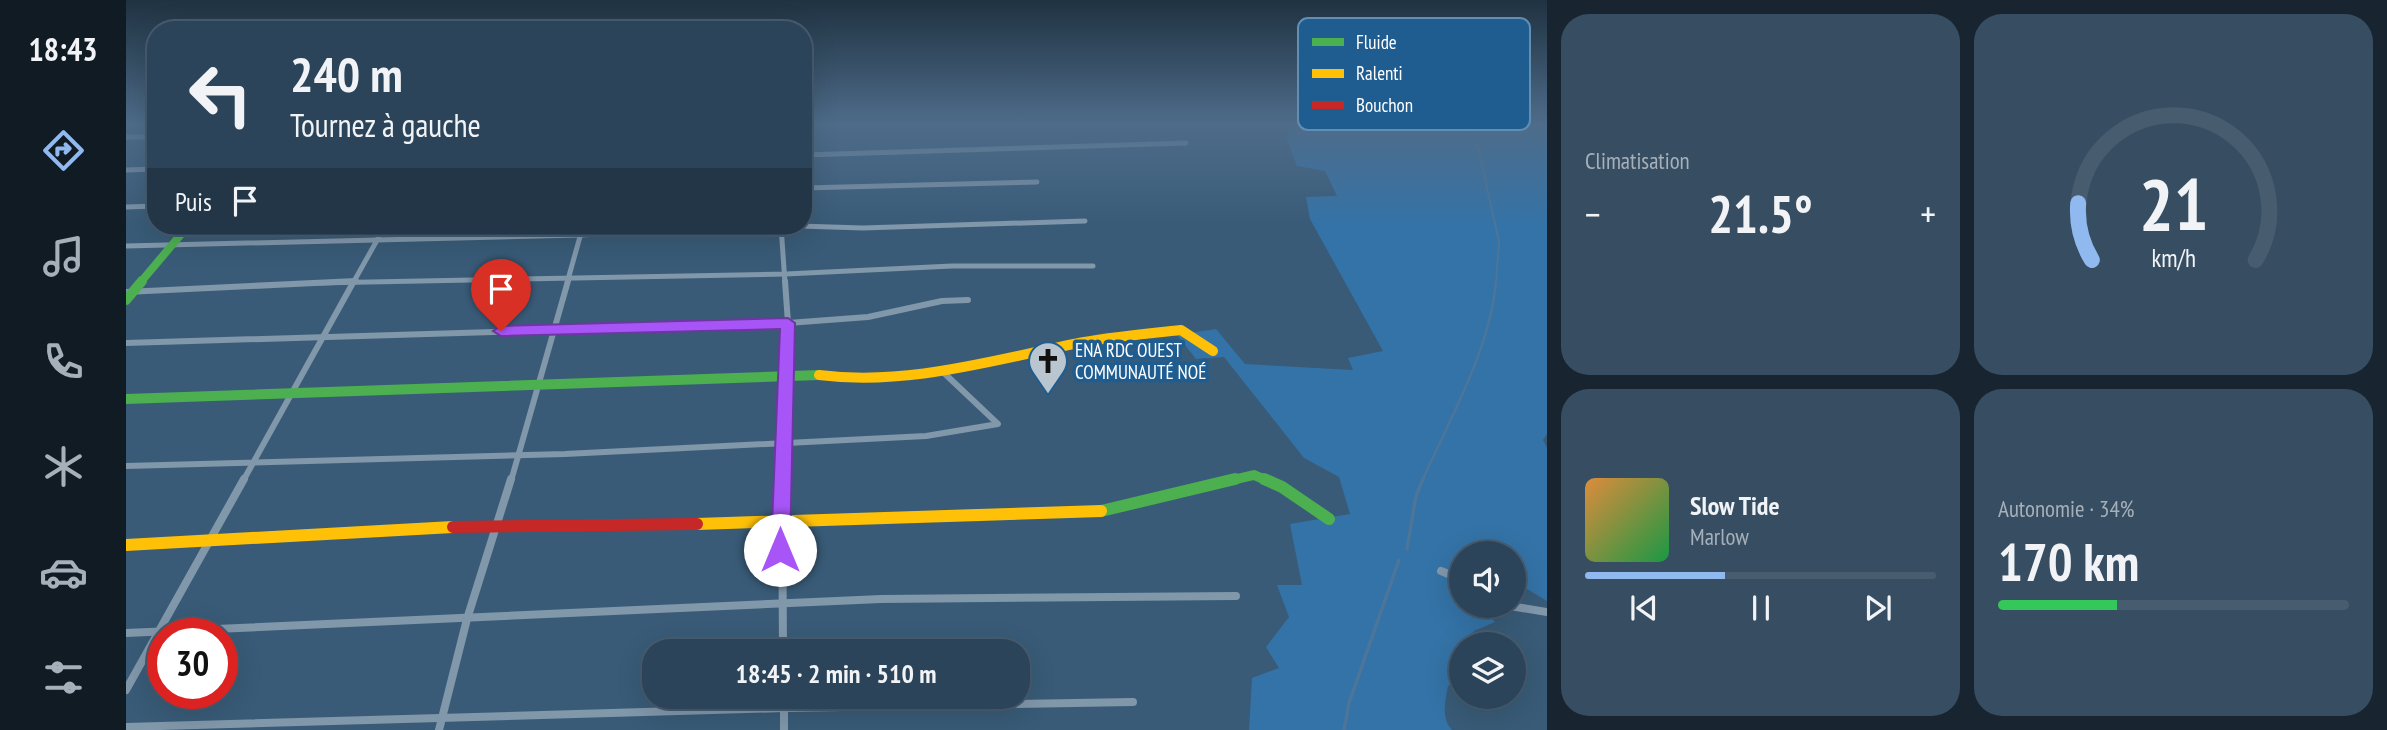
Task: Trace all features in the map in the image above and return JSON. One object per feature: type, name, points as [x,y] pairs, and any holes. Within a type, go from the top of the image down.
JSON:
[{"type":"street","points":[[126,170],[147,169]]},
{"type":"street","points":[[812,188],[1037,182]]},
{"type":"street","points":[[126,207],[147,206]]},
{"type":"street","points":[[812,226],[863,228],[1085,221]]},
{"type":"street","points":[[128,294],[180,235]]},
{"type":"street","points":[[166,618],[380,235]]},
{"type":"street","points":[[126,246],[580,235],[519,455],[467,619],[439,730]]},
{"type":"street","points":[[782,235],[788,323],[780,523],[783,639]]},
{"type":"street","points":[[128,294],[354,281],[786,274],[952,266],[1093,266]]},
{"type":"street","points":[[126,343],[788,323],[868,317],[942,301],[968,300]]},
{"type":"street","points":[[126,399],[290,396],[537,383],[787,376],[831,375],[852,379],[944,373],[1077,343],[1181,330],[1213,351]]},
{"type":"street","points":[[126,466],[519,455],[926,436],[998,424],[944,373]]},
{"type":"street","points":[[126,545],[208,543],[496,525],[780,523],[911,515],[1101,512],[1254,475],[1282,487],[1329,519]]},
{"type":"street","points":[[1441,571],[1449,574]]},
{"type":"street","points":[[238,628],[1031,596],[1236,596]]},
{"type":"street","points":[[1526,609],[1547,612]]},
{"type":"street","points":[[126,633],[147,632]]},
{"type":"street","points":[[126,690],[147,652]]},
{"type":"street","points":[[1030,704],[1133,702]]},
{"type":"street","points":[[126,727],[750,709]]},
{"type":"street","points":[[784,709],[784,730]]},
{"type":"shaded area","points":[[1294,158],[1547,158],[1547,434],[1543,440],[1547,448],[1547,601],[1526,588],[1526,541],[1449,541],[1449,572],[1437,571],[1449,576],[1449,618],[1492,618],[1495,622],[1473,632],[1449,632],[1449,685],[1445,715],[1452,730],[1249,730],[1252,678],[1279,668],[1266,647],[1289,617],[1277,585],[1302,585],[1290,524],[1350,514],[1339,477],[1304,458],[1224,357],[1196,359],[1177,335],[1216,329],[1245,364],[1353,370],[1348,358],[1383,351],[1310,219],[1306,197],[1337,196],[1325,171],[1297,166]]},
{"type":"waterway","points":[[1480,158],[1499,242],[1496,283]]},
{"type":"waterway","points":[[1422,481],[1478,357],[1496,281]]},
{"type":"waterway","points":[[1407,549],[1416,496],[1423,479]]},
{"type":"waterway","points":[[1344,730],[1349,703],[1399,560]]},
{"type":"traffic: fast","points":[[126,300],[180,235]]},
{"type":"traffic: fast","points":[[126,399],[819,375]]},
{"type":"traffic: fast","points":[[1101,511],[1254,475],[1282,487],[1329,519]]},
{"type":"traffic: slow","points":[[819,375],[852,379],[944,373],[1077,343],[1181,330],[1213,351]]},
{"type":"traffic: slow","points":[[697,524],[1101,511]]},
{"type":"traffic: slow","points":[[126,545],[453,527]]},
{"type":"traffic: jam","points":[[453,527],[697,524]]},
{"type":"place","name":"ENA RDC OUEST COMMUNAUTÉ NOÉ","points":[[1048,395]]},
{"type":"route","points":[[501,331],[788,323],[780,550]]}]
